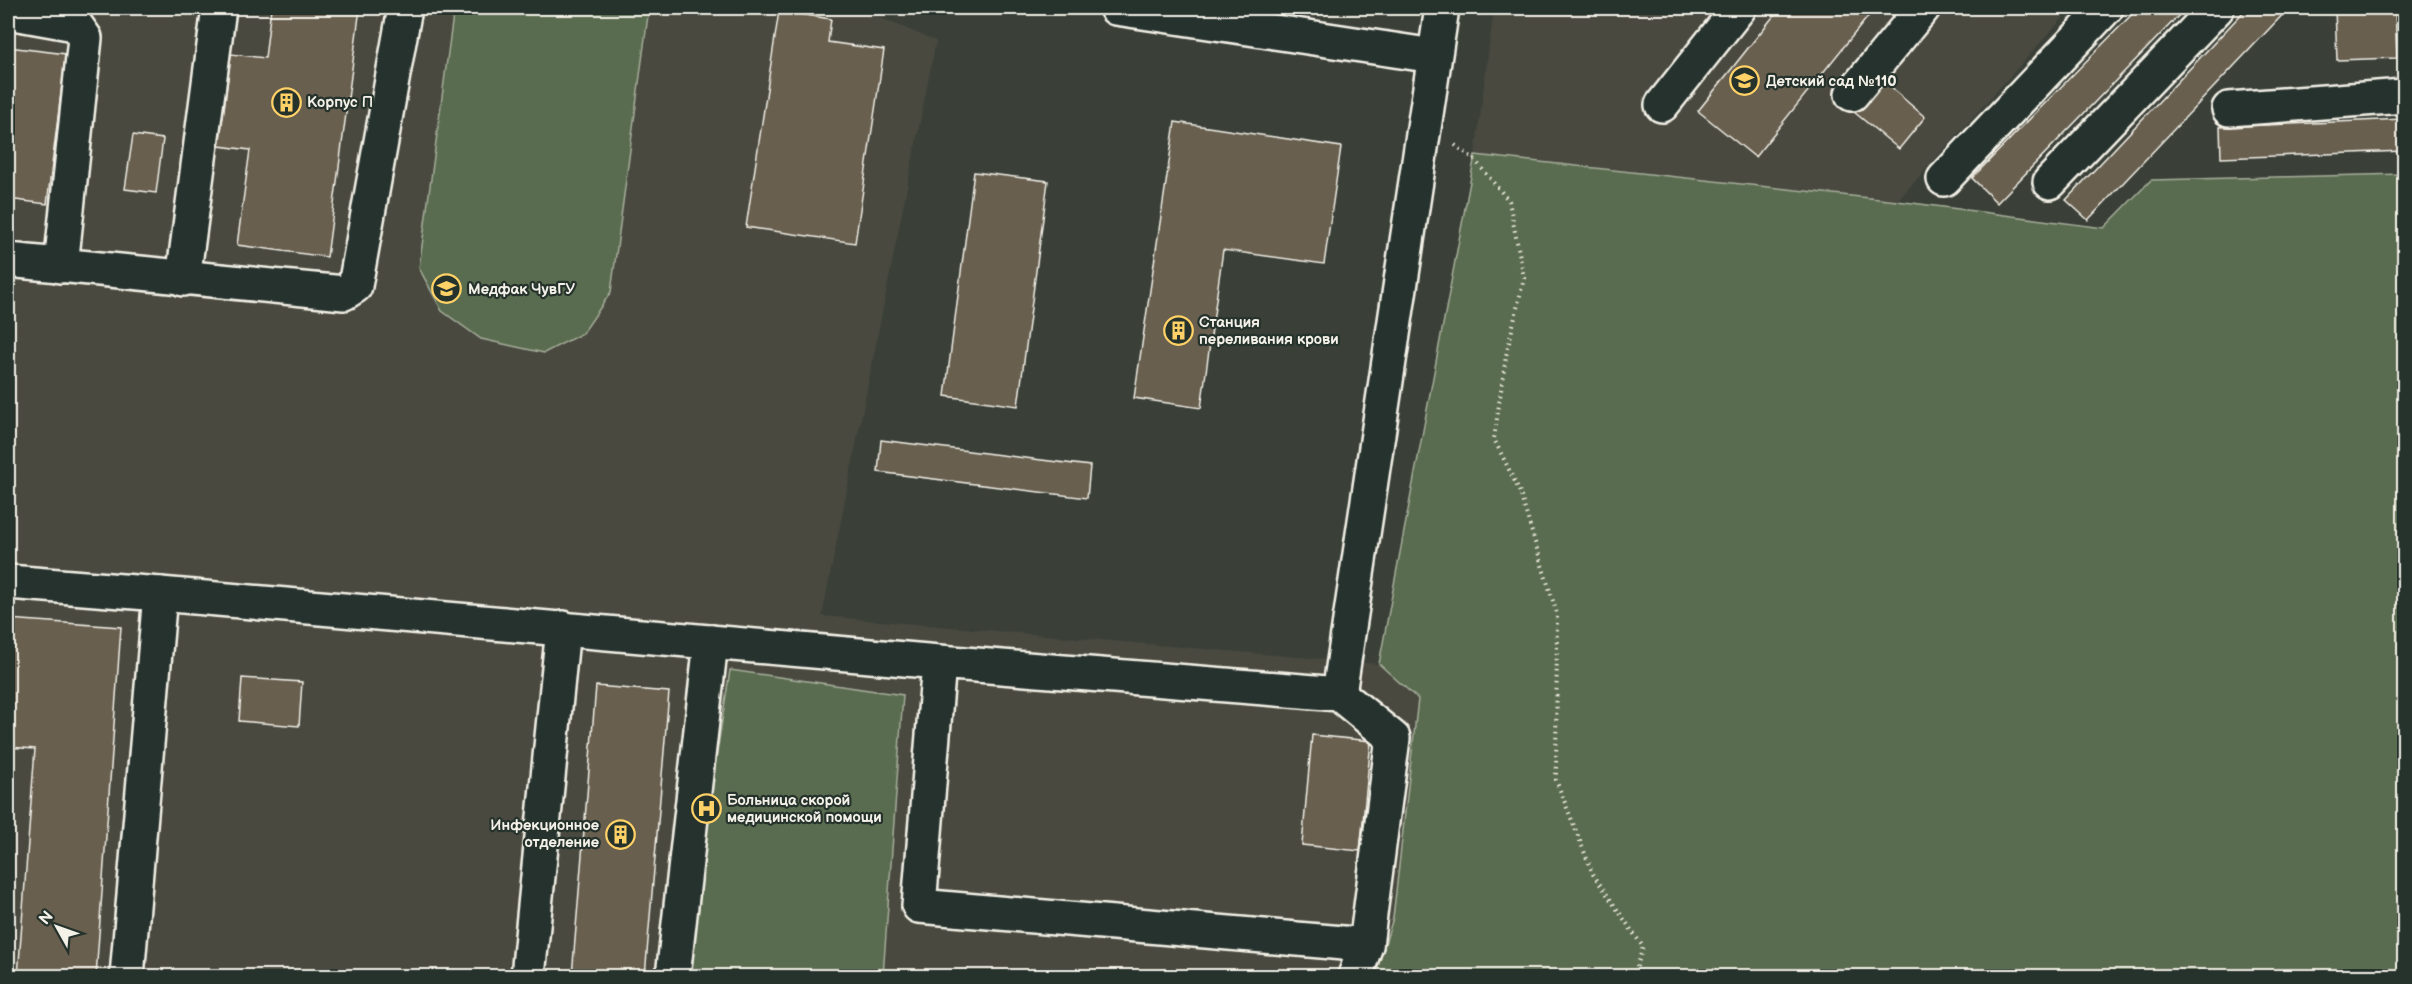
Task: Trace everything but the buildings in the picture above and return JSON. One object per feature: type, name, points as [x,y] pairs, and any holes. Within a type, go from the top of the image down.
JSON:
[{"type":"lane","points":[[183,279],[219,8]]},
{"type":"lane","points":[[8,260],[183,279],[344,293],[355,286],[405,8]]},
{"type":"lane","points":[[1116,8],[1434,56]]},
{"type":"lane","points":[[1339,694],[1442,8]]},
{"type":"lane","points":[[1662,105],[1739,8]]},
{"type":"lane","points":[[1852,94],[1923,8]]},
{"type":"lane","points":[[1944,179],[2106,8]]},
{"type":"lane","points":[[2050,182],[2217,8]]},
{"type":"lane","points":[[8,12],[75,24],[85,38],[61,266]]},
{"type":"lane","points":[[2229,109],[2404,96]]},
{"type":"lane","points":[[8,582],[1339,694],[1393,738],[1366,945],[1355,976]]},
{"type":"lane","points":[[127,976],[160,594]]},
{"type":"lane","points":[[528,976],[563,628]]},
{"type":"lane","points":[[673,976],[711,642]]},
{"type":"lane","points":[[939,662],[919,906],[1366,945]]},
{"type":"path","points":[[1425,122],[1474,159],[1509,201],[1524,278],[1506,356],[1494,439],[1519,490],[1557,614],[1556,780],[1593,874],[1643,947],[1634,976]]},
{"type":"shaded area","points":[[8,8],[856,8],[936,41],[822,616],[1379,664],[1418,699],[1393,918],[1375,976],[8,976]]},
{"type":"shaded area","name":"Детский сад №110","points":[[1494,8],[2072,8],[1897,201],[1475,155]]},
{"type":"green space","points":[[454,8],[649,8],[611,292],[583,333],[544,353],[481,339],[442,311],[419,268]]},
{"type":"green space","points":[[1475,155],[1897,201],[2104,228],[2151,180],[2404,174],[2404,976],[1375,976],[1393,918],[1418,699],[1379,664]]},
{"type":"green space","points":[[730,670],[903,695],[883,976],[682,976]]},
{"type":"place","name":"Детский сад №110","points":[[1745,81]]},
{"type":"place","name":"Корпус П","points":[[286,102]]},
{"type":"place","name":"Медфак ЧувГУ","points":[[447,289]]},
{"type":"place","name":"Станция переливания крови","points":[[1178,331]]},
{"type":"place","name":"Больница скорой медицинской помощи","points":[[706,809]]},
{"type":"place","name":"Инфекционное отделение","points":[[620,834]]}]
